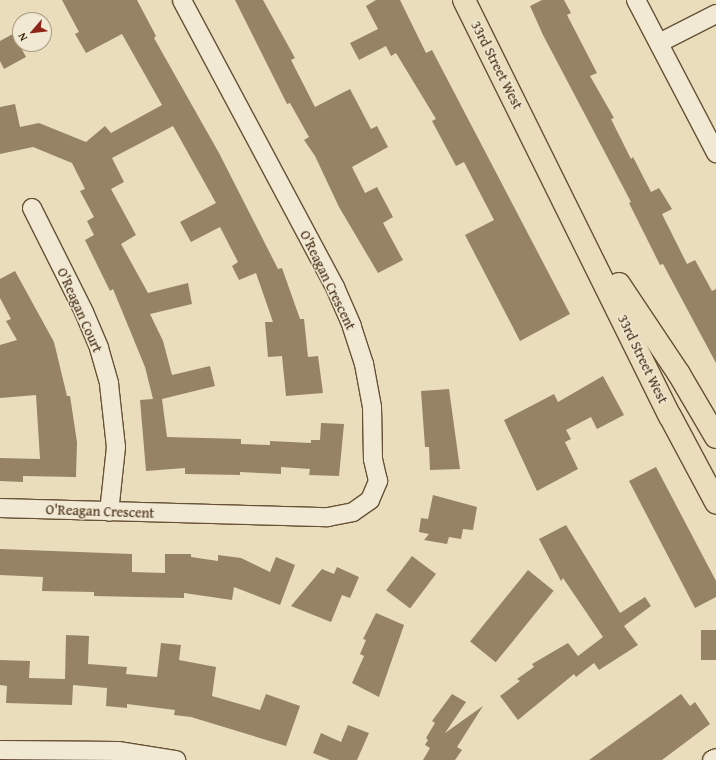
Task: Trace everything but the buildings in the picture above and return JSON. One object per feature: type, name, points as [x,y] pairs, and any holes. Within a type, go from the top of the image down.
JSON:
[{"type":"main road","name":"33rd Street West","points":[[464,0],[572,215],[670,416],[716,502]]},
{"type":"main road","name":"33rd Street West","points":[[572,215],[680,374],[716,437]]},
{"type":"street","name":"O'Reagan Crescent","points":[[0,508],[328,517],[353,512],[370,500],[378,481],[373,459],[372,406],[364,364],[352,326],[335,287],[182,0]]},
{"type":"street","points":[[636,0],[716,153]]},
{"type":"street","points":[[659,43],[716,14]]},
{"type":"street","name":"O'Reagan Court","points":[[32,208],[84,312],[107,376],[116,448],[109,512]]},
{"type":"street","points":[[0,750],[118,751],[176,760]]},
{"type":"street","points":[[712,760],[716,758]]}]
